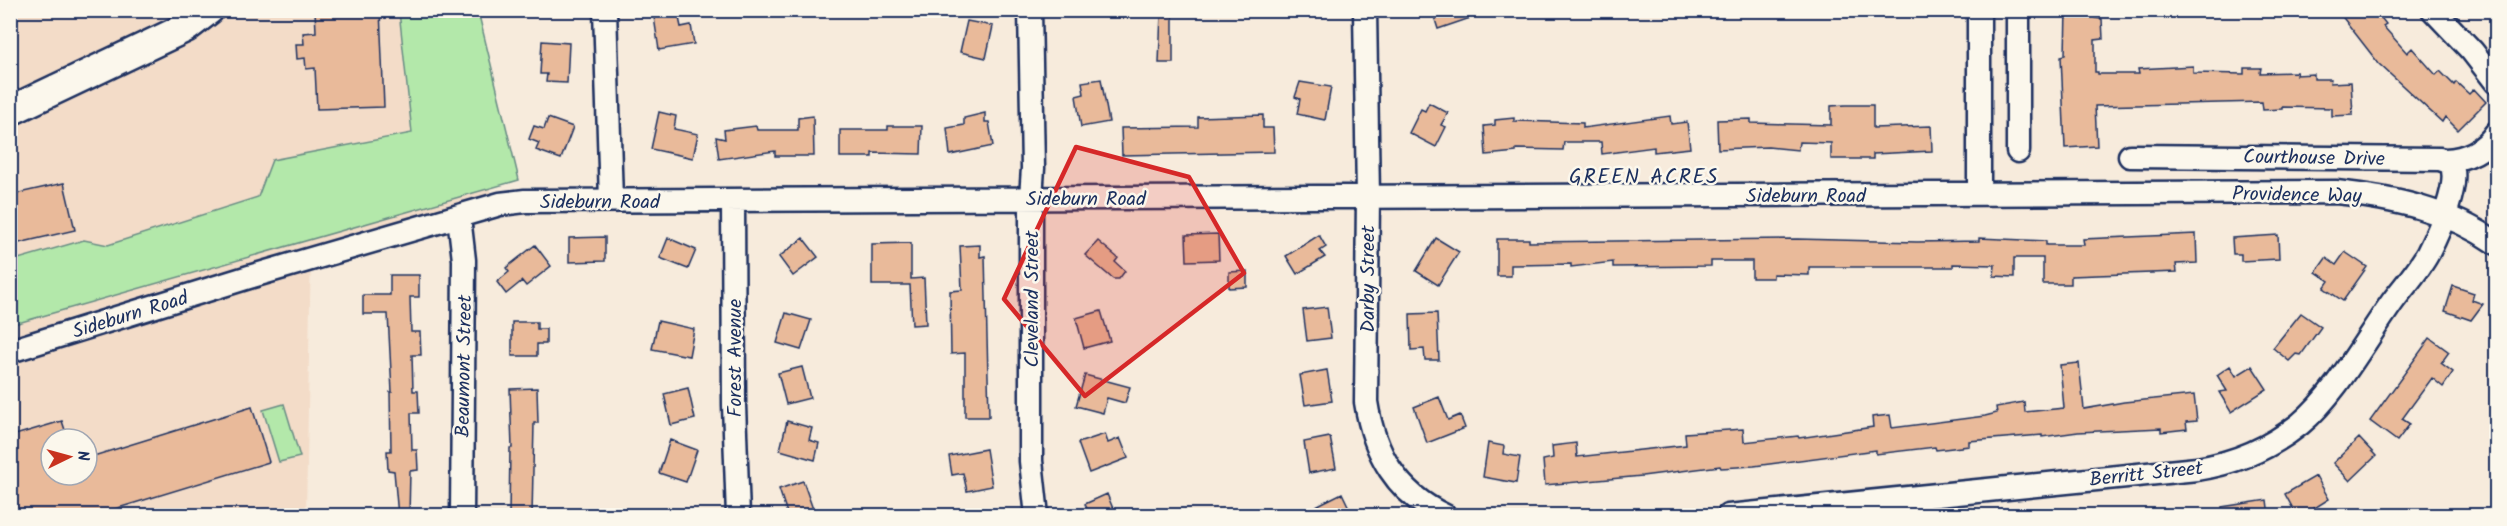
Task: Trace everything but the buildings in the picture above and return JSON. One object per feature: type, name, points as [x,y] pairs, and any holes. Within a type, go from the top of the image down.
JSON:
[{"type":"street","points":[[10,111],[187,27],[209,10]]},
{"type":"street","points":[[605,10],[611,200]]},
{"type":"street","name":"Cleveland Street","points":[[1030,10],[1033,168],[1030,198],[1031,461],[1037,516]]},
{"type":"street","name":"Darby Street","points":[[1365,10],[1368,197],[1366,402],[1377,448],[1396,479],[1426,506],[1445,516]]},
{"type":"street","points":[[1978,10],[1979,194]]},
{"type":"street","points":[[2018,10],[2018,151]]},
{"type":"street","points":[[2433,10],[2483,63],[2496,82]]},
{"type":"street","points":[[1980,48],[2018,45]]},
{"type":"street","name":"Courthouse Drive","points":[[2130,156],[2463,159],[2491,141],[2496,133]]},
{"type":"street","points":[[2182,156],[2183,192]]},
{"type":"street","points":[[2444,215],[2455,178],[2451,163],[2445,160]]},
{"type":"street","name":"Sideburn Road","points":[[10,351],[249,277],[500,204],[525,201],[2183,192]]},
{"type":"street","name":"Providence Way","points":[[2183,192],[2336,192],[2392,200],[2444,215],[2482,233],[2496,243]]},
{"type":"street","name":"Forest Avenue","points":[[733,200],[734,405],[738,516]]},
{"type":"street","name":"Berritt Street","points":[[1728,516],[2197,468],[2235,461],[2259,451],[2288,433],[2317,407],[2422,262],[2444,215]]},
{"type":"street","name":"Beaumont Street","points":[[459,217],[464,260],[462,516]]},
{"type":"highlighted area","points":[[1076,147],[1189,177],[1244,273],[1085,396],[1004,299]]},
{"type":"shaded area","points":[[10,11],[455,11],[492,199],[311,249],[306,515],[11,515]]},
{"type":"green space","points":[[399,11],[478,11],[519,180],[11,325],[11,261],[84,240],[108,245],[258,197],[272,160],[412,133]]},
{"type":"green space","points":[[284,404],[300,457],[279,462],[263,410]]},
{"type":"district","name":"GREEN ACRES","points":[[1644,176]]}]
